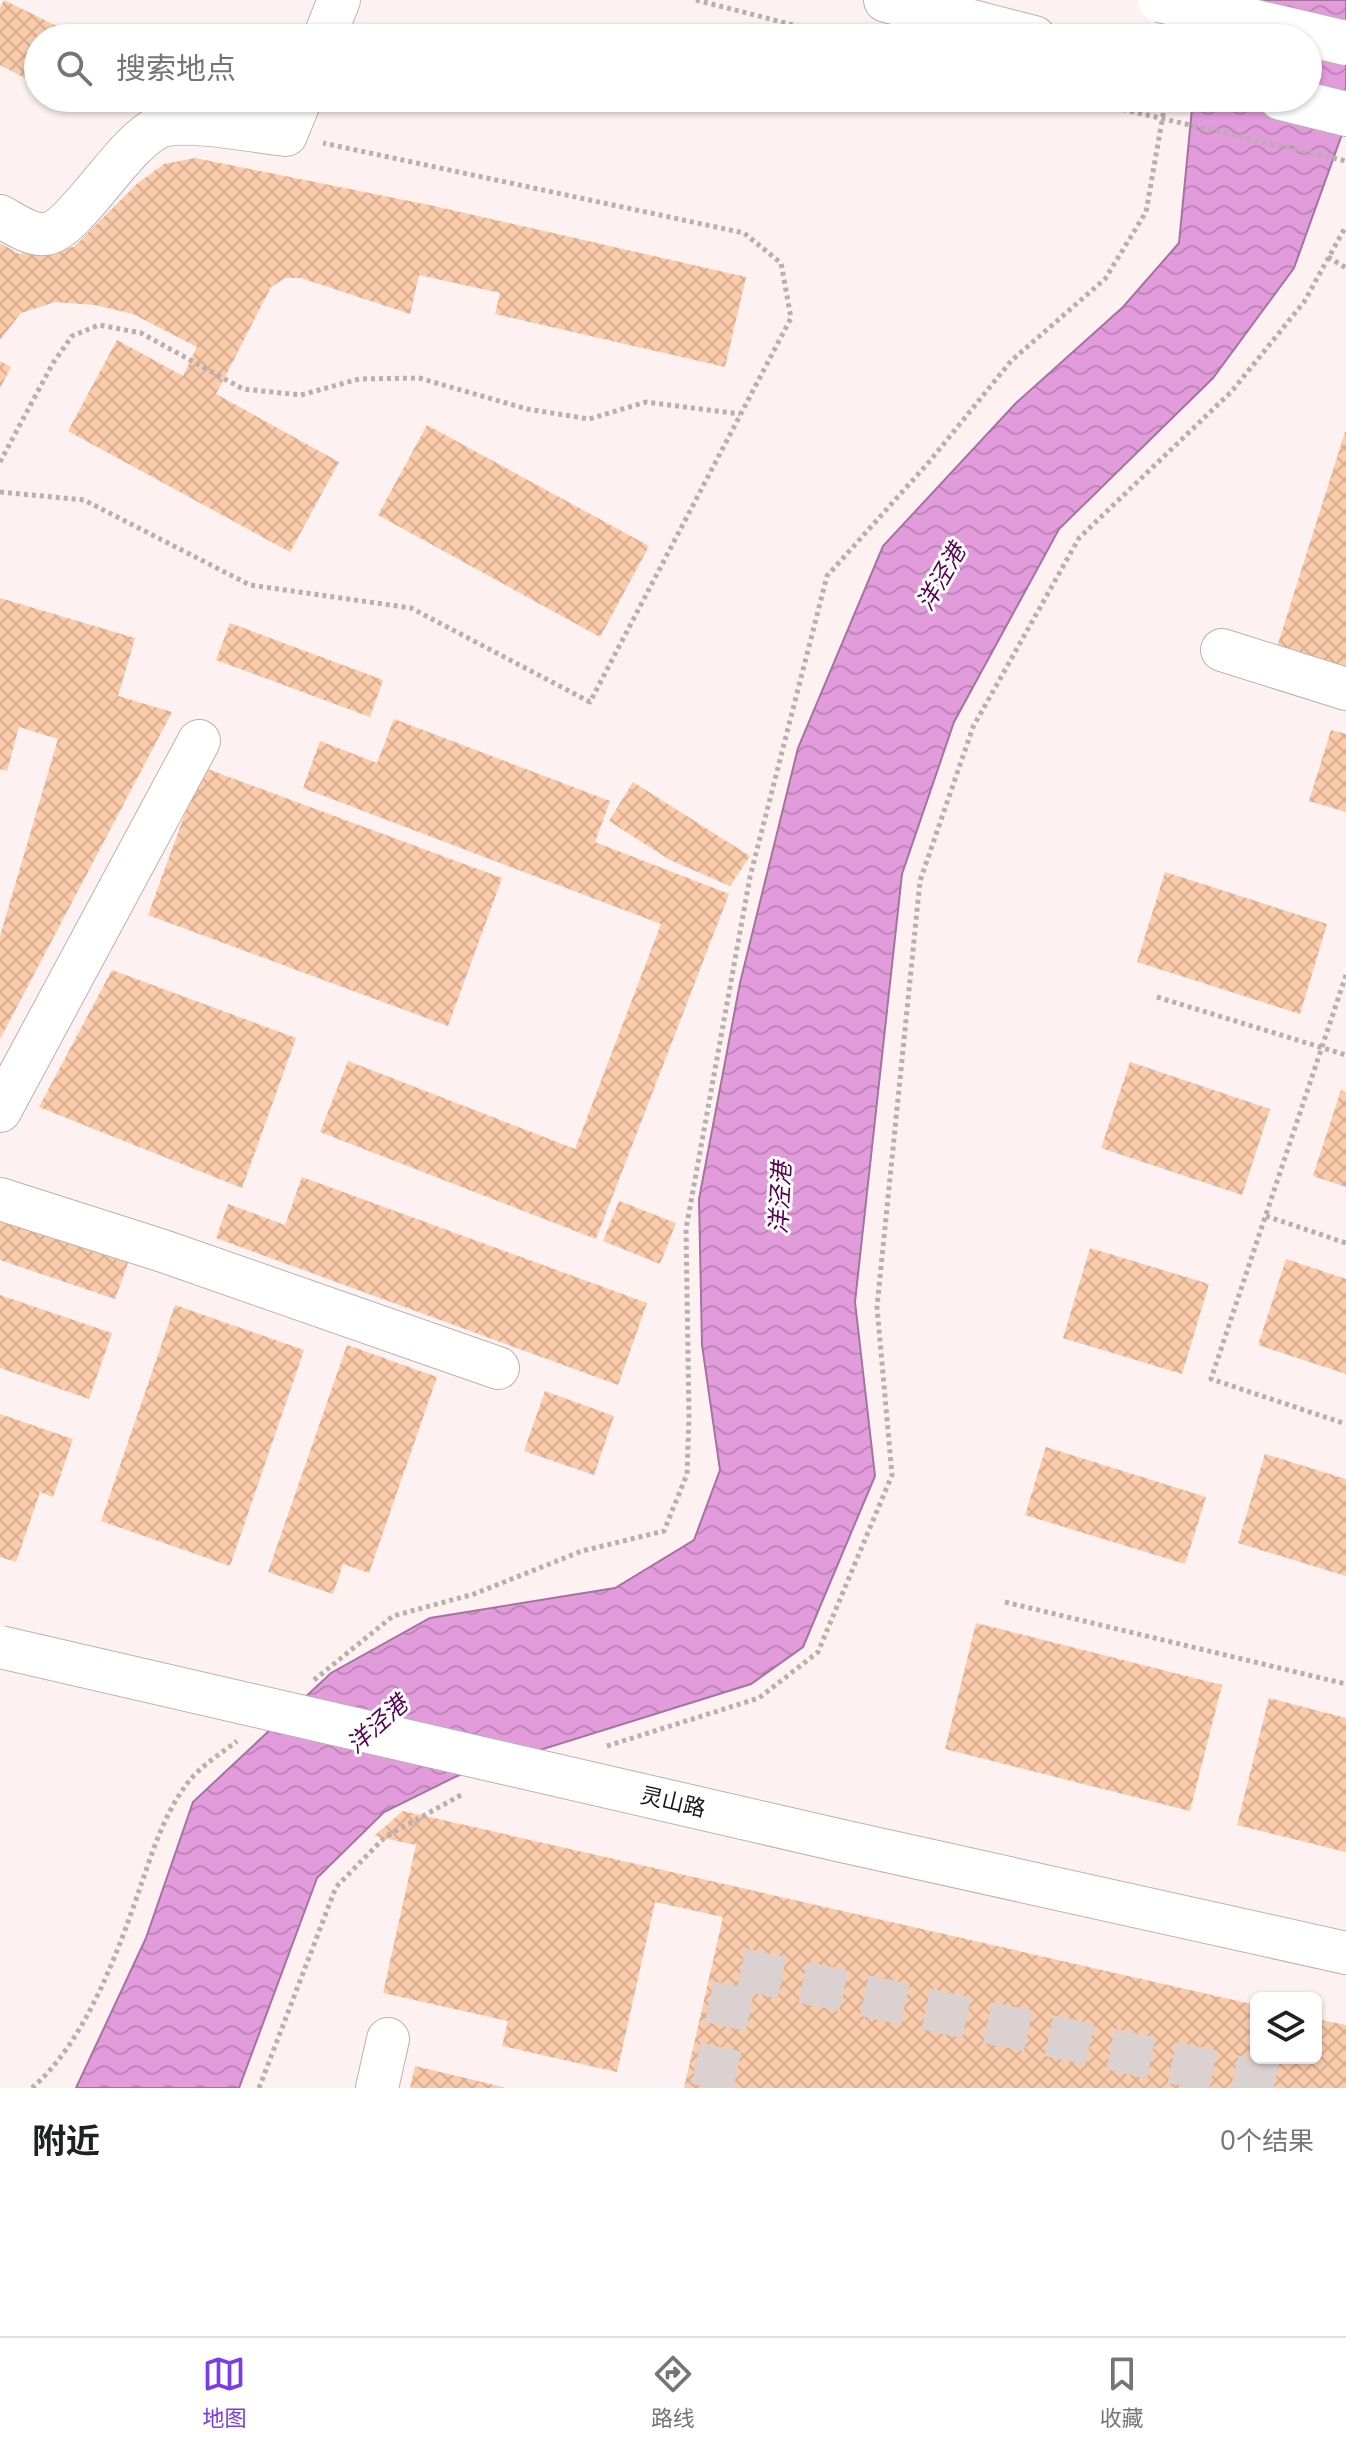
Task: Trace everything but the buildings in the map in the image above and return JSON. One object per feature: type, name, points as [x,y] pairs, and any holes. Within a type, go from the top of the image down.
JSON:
[{"type":"main road","points":[[886,0],[979,24]]},
{"type":"main road","points":[[1160,0],[1264,24]]},
{"type":"main road","points":[[1322,37],[1346,43]]},
{"type":"main road","points":[[1322,108],[1346,114]]},
{"type":"street","points":[[330,24],[339,0]]},
{"type":"street","points":[[0,216],[25,230],[46,234],[66,222],[139,139],[160,126],[294,117]]},
{"type":"street","points":[[1222,650],[1346,689]]},
{"type":"street","points":[[0,1111],[199,741]]},
{"type":"street","points":[[0,1199],[163,1251],[498,1368]]},
{"type":"street","name":"灵山路","points":[[0,1647],[842,1841],[1346,1953]]},
{"type":"street","points":[[377,2088],[388,2039]]},
{"type":"path","points":[[696,0],[789,24]]},
{"type":"path","points":[[1134,112],[1346,161]]},
{"type":"path","points":[[309,1683],[393,1616],[474,1594],[582,1551],[664,1531],[687,1474],[688,1214],[750,877],[827,576],[929,462],[1011,361],[1105,279],[1146,212],[1164,112]]},
{"type":"path","points":[[0,492],[84,500],[250,585],[411,608],[590,702],[791,318],[781,263],[744,233],[294,117]]},
{"type":"path","points":[[593,1751],[759,1698],[818,1652],[892,1475],[877,1307],[920,881],[973,727],[1079,538],[1232,391],[1304,302],[1346,226]]},
{"type":"path","points":[[1328,257],[1346,268]]},
{"type":"path","points":[[0,462],[53,363],[72,336],[99,325],[141,333],[243,389],[301,395],[359,379],[419,378],[527,409],[589,419],[646,402],[740,414]]},
{"type":"path","points":[[1346,975],[1211,1379],[1346,1424]]},
{"type":"path","points":[[1157,997],[1346,1055]]},
{"type":"path","points":[[1266,1216],[1346,1243]]},
{"type":"path","points":[[1005,1602],[1346,1684]]},
{"type":"path","points":[[32,2088],[50,2073],[89,2016],[135,1904],[161,1828],[190,1779],[238,1741]]},
{"type":"path","points":[[259,2088],[336,1887],[385,1837],[472,1789]]},
{"type":"water","name":"洋泾港","points":[[1208,0],[1346,0],[1346,123],[1294,268],[1213,378],[1059,529],[954,722],[902,874],[855,1302],[875,1476],[803,1647],[751,1684],[457,1776],[384,1812],[317,1878],[239,2088],[76,2088],[146,1938],[193,1802],[331,1673],[430,1618],[615,1588],[694,1540],[720,1470],[702,1345],[699,1199],[740,983],[798,748],[883,546],[1016,403],[1123,307],[1179,243],[1192,112],[1322,112],[1322,24],[1204,24]]},
{"type":"tunnel","points":[[712,2088],[738,1968],[1290,2088]]}]
